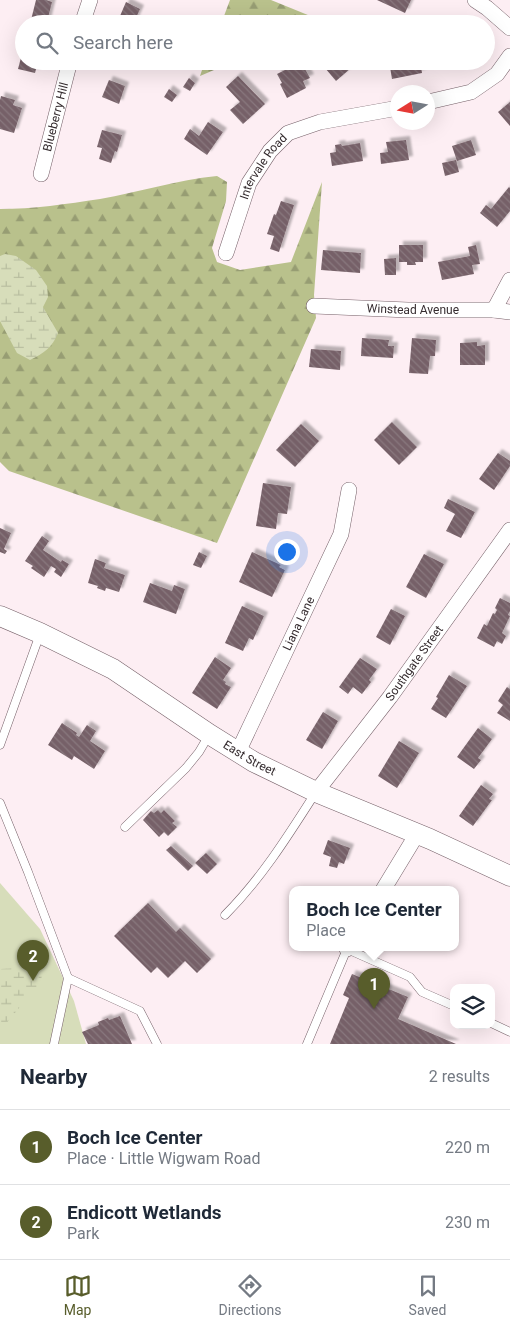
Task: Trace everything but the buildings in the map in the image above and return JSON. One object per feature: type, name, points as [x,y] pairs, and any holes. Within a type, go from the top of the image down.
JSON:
[{"type":"main road","name":"East Street","points":[[0,616],[114,669],[209,734],[254,762],[316,792],[430,839],[510,876]]},
{"type":"street","points":[[85,15],[90,0]]},
{"type":"street","points":[[486,3],[510,28]]},
{"type":"street","points":[[435,100],[471,92],[497,74],[510,56]]},
{"type":"street","name":"Blueberry Hill","points":[[41,174],[68,70]]},
{"type":"street","name":"Intervale Road","points":[[226,254],[249,183],[270,151],[288,133],[320,122],[390,109]]},
{"type":"street","points":[[494,310],[510,280]]},
{"type":"street","name":"Winstead Avenue","points":[[314,306],[408,310],[494,310],[510,312]]},
{"type":"street","name":"Liana Lane","points":[[238,752],[342,534],[349,490]]},
{"type":"street","name":"Southgate Street","points":[[316,792],[390,697],[510,530]]},
{"type":"street","points":[[385,886],[417,834]]},
{"type":"lane","points":[[0,745],[40,633]]},
{"type":"lane","points":[[125,827],[186,768],[199,752],[209,734]]},
{"type":"lane","points":[[225,915],[241,899],[267,867],[316,792]]},
{"type":"lane","points":[[0,804],[68,978],[54,1044]]},
{"type":"lane","points":[[307,1044],[346,951]]},
{"type":"lane","points":[[352,951],[410,977],[422,992],[450,1004]]},
{"type":"lane","points":[[68,978],[140,1011],[157,1044]]},
{"type":"lane","points":[[495,1025],[510,1032]]},
{"type":"green space","points":[[230,0],[271,0],[308,15],[224,15]]},
{"type":"green space","points":[[202,70],[214,70],[200,76]]},
{"type":"green space","points":[[217,176],[227,182],[226,201],[212,248],[217,262],[240,270],[291,262],[322,182],[314,295],[316,318],[217,543],[9,471],[0,462],[0,209],[37,207],[100,199],[187,180]]},
{"type":"green space","points":[[5,254],[16,256],[36,270],[47,286],[48,297],[43,307],[58,333],[53,343],[47,349],[30,360],[17,353],[0,321],[0,256]]},
{"type":"green space","points":[[0,883],[40,929],[74,1001],[86,1044],[0,1044]]},
{"type":"green space","points":[[18,968],[36,972],[42,976],[38,988],[0,1031],[0,969]]},
{"type":"place","name":"Endicott Wetlands","points":[[33,981]]},
{"type":"place","name":"Boch Ice Center","points":[[374,1009]]}]
